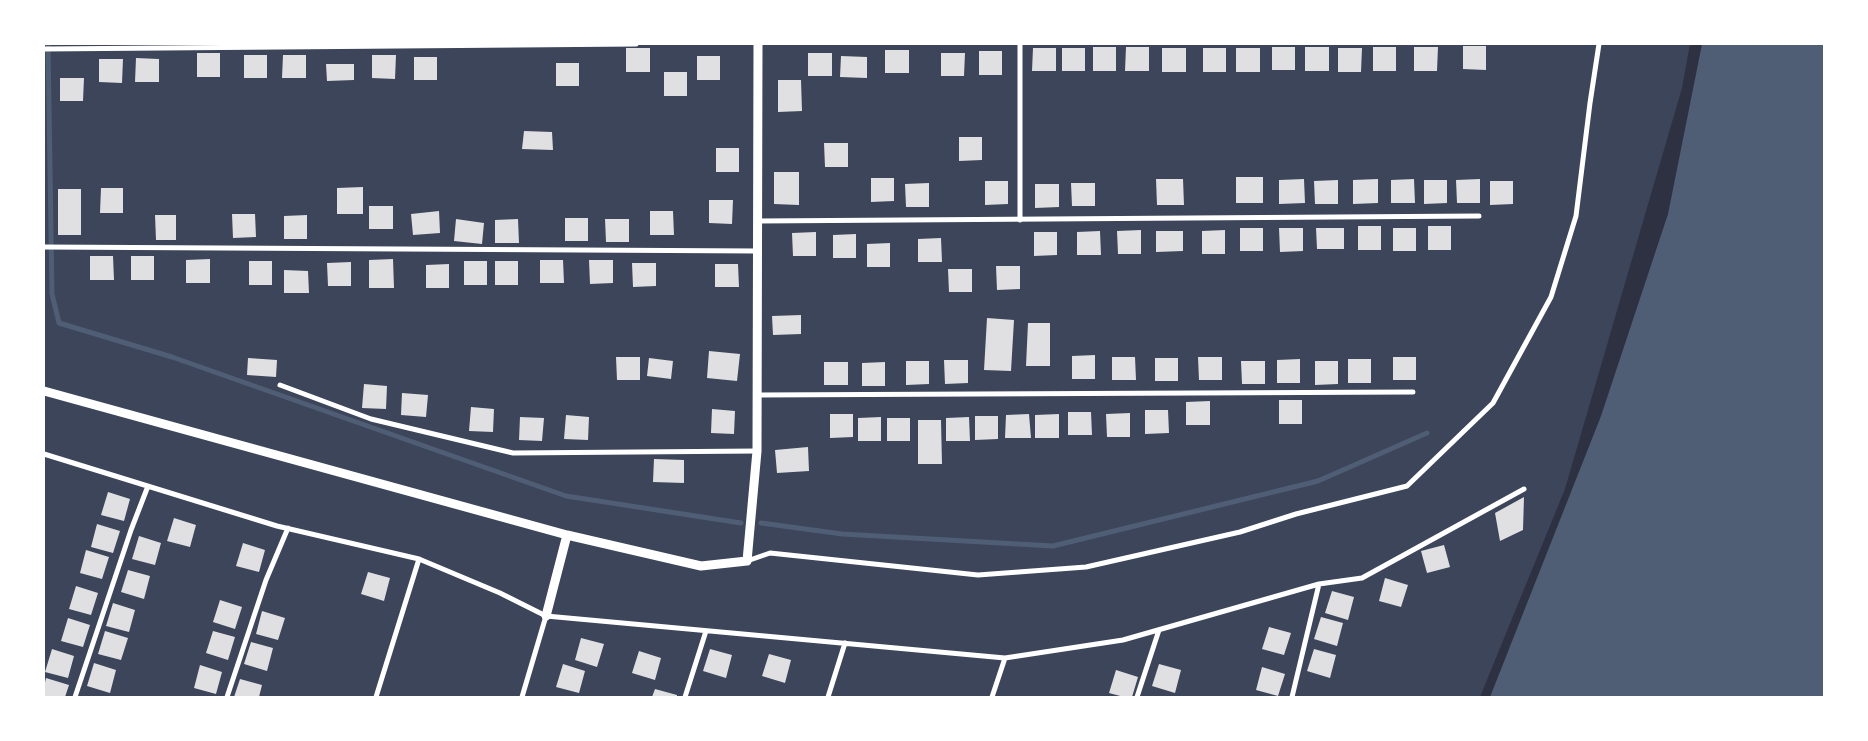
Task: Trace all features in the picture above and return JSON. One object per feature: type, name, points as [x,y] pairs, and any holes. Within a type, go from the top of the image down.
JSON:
[{"type":"street","points":[[44,49],[636,44]]},
{"type":"street","points":[[748,561],[757,452],[758,44]]},
{"type":"street","points":[[1020,44],[1020,220]]},
{"type":"street","points":[[44,391],[567,535],[701,566],[748,561],[770,553],[978,575],[1086,567],[1240,532],[1296,514],[1407,486],[1493,403],[1551,297],[1576,216],[1599,44]]},
{"type":"street","points":[[759,221],[1478,216]]},
{"type":"street","points":[[44,248],[757,251]]},
{"type":"street","points":[[280,385],[371,419],[513,453],[757,452]]},
{"type":"street","points":[[758,395],[1412,392]]},
{"type":"street","points":[[44,454],[288,528],[419,559],[500,593],[546,616],[1005,658],[1123,640],[1319,584],[1362,578],[1524,489]]},
{"type":"street","points":[[75,697],[131,530],[148,486]]},
{"type":"street","points":[[227,697],[266,580],[288,528]]},
{"type":"street","points":[[522,697],[567,535]]},
{"type":"street","points":[[376,697],[419,559]]},
{"type":"street","points":[[1292,697],[1319,584]]},
{"type":"street","points":[[1137,697],[1159,630]]},
{"type":"street","points":[[685,697],[706,631]]},
{"type":"street","points":[[828,697],[845,643]]},
{"type":"street","points":[[992,697],[1005,658]]},
{"type":"shaded area","points":[[44,44],[1690,44],[1682,88],[1565,489],[1480,697],[44,697]]},
{"type":"shaded area","points":[[1702,44],[1824,44],[1824,697],[1490,697],[1601,416],[1668,214]]},
{"type":"building","points":[[1463,46],[1486,46],[1486,70],[1463,69]]},
{"type":"building","points":[[1093,47],[1116,47],[1116,71],[1093,71]]},
{"type":"building","points":[[1126,47],[1149,47],[1149,71],[1125,71]]},
{"type":"building","points":[[1272,47],[1295,47],[1295,70],[1272,70]]},
{"type":"building","points":[[1305,47],[1329,47],[1329,71],[1305,71]]},
{"type":"building","points":[[1373,47],[1396,47],[1396,71],[1373,71]]},
{"type":"building","points":[[1414,47],[1438,47],[1437,71],[1414,71]]},
{"type":"building","points":[[626,48],[650,48],[650,72],[626,72]]},
{"type":"building","points":[[1033,48],[1056,48],[1056,71],[1032,71]]},
{"type":"building","points":[[1062,48],[1085,48],[1085,71],[1062,71]]},
{"type":"building","points":[[1162,48],[1186,48],[1186,72],[1162,72]]},
{"type":"building","points":[[1203,48],[1226,48],[1226,72],[1203,72]]},
{"type":"building","points":[[1236,48],[1260,48],[1260,72],[1236,72]]},
{"type":"building","points":[[1338,48],[1362,48],[1361,72],[1338,72]]},
{"type":"building","points":[[885,50],[909,50],[909,73],[885,73]]},
{"type":"building","points":[[979,51],[1002,51],[1002,75],[979,75]]},
{"type":"building","points":[[197,53],[220,53],[220,77],[197,77]]},
{"type":"building","points":[[808,53],[832,53],[832,76],[808,76]]},
{"type":"building","points":[[941,53],[965,53],[964,76],[941,76]]},
{"type":"building","points":[[244,55],[267,55],[267,78],[244,78]]},
{"type":"building","points":[[283,55],[306,55],[306,78],[282,78]]},
{"type":"building","points":[[372,55],[396,55],[395,79],[372,78]]},
{"type":"building","points":[[697,56],[720,56],[720,80],[697,80]]},
{"type":"building","points":[[841,56],[867,57],[867,78],[840,77]]},
{"type":"building","points":[[414,57],[437,57],[437,80],[414,80]]},
{"type":"building","points":[[136,58],[159,59],[159,82],[135,82]]},
{"type":"building","points":[[99,59],[123,59],[122,83],[99,82]]},
{"type":"building","points":[[556,63],[579,63],[579,86],[556,86]]},
{"type":"building","points":[[326,64],[354,64],[354,80],[327,81]]},
{"type":"building","points":[[664,72],[687,72],[687,96],[664,96]]},
{"type":"building","points":[[60,78],[84,78],[83,101],[60,101]]},
{"type":"building","points":[[778,80],[801,80],[802,111],[778,112]]},
{"type":"building","points":[[524,131],[552,132],[553,150],[522,149]]},
{"type":"building","points":[[959,137],[982,137],[982,160],[959,161]]},
{"type":"building","points":[[824,143],[848,143],[848,167],[825,167]]},
{"type":"building","points":[[716,148],[739,148],[739,172],[716,172]]},
{"type":"building","points":[[774,172],[799,172],[799,205],[774,204]]},
{"type":"building","points":[[1236,177],[1263,177],[1263,203],[1236,203]]},
{"type":"building","points":[[871,178],[894,178],[894,201],[871,202]]},
{"type":"building","points":[[1156,179],[1183,179],[1184,205],[1157,205]]},
{"type":"building","points":[[1304,179],[1305,203],[1279,204],[1279,180]]},
{"type":"building","points":[[1378,179],[1378,203],[1353,204],[1353,180]]},
{"type":"building","points":[[1414,179],[1415,203],[1391,203],[1391,180]]},
{"type":"building","points":[[1480,179],[1480,203],[1457,203],[1456,180]]},
{"type":"building","points":[[1338,180],[1338,204],[1315,204],[1314,181]]},
{"type":"building","points":[[1424,180],[1447,180],[1447,203],[1424,204]]},
{"type":"building","points":[[985,181],[1008,181],[1008,204],[985,205]]},
{"type":"building","points":[[1490,181],[1513,181],[1513,204],[1490,205]]},
{"type":"building","points":[[929,183],[929,207],[906,207],[905,184]]},
{"type":"building","points":[[1071,183],[1095,183],[1095,206],[1072,206]]},
{"type":"building","points":[[1035,184],[1059,184],[1059,207],[1035,208]]},
{"type":"building","points":[[363,187],[363,214],[337,214],[337,188]]},
{"type":"building","points":[[101,188],[123,188],[123,213],[100,213]]},
{"type":"building","points":[[58,189],[81,189],[81,235],[58,235]]},
{"type":"building","points":[[709,200],[733,200],[732,224],[709,223]]},
{"type":"building","points":[[369,206],[393,206],[393,229],[369,229]]},
{"type":"building","points":[[439,211],[440,233],[413,235],[411,214]]},
{"type":"building","points":[[650,211],[673,211],[674,235],[650,235]]},
{"type":"building","points":[[232,214],[255,214],[256,237],[233,238]]},
{"type":"building","points":[[155,215],[176,215],[176,240],[156,240]]},
{"type":"building","points":[[307,215],[307,239],[284,239],[284,216]]},
{"type":"building","points":[[565,218],[588,218],[588,241],[565,241]]},
{"type":"building","points":[[456,219],[484,223],[482,244],[454,241]]},
{"type":"building","points":[[518,219],[519,243],[495,243],[495,220]]},
{"type":"building","points":[[605,219],[629,219],[629,242],[606,242]]},
{"type":"building","points":[[1358,226],[1381,226],[1381,250],[1358,250]]},
{"type":"building","points":[[1428,226],[1451,226],[1451,250],[1428,250]]},
{"type":"building","points":[[1240,228],[1263,228],[1263,251],[1240,251]]},
{"type":"building","points":[[1279,228],[1303,228],[1303,251],[1280,252]]},
{"type":"building","points":[[1316,228],[1344,228],[1344,249],[1317,249]]},
{"type":"building","points":[[1393,228],[1416,228],[1416,251],[1393,251]]},
{"type":"building","points":[[1141,230],[1141,254],[1118,254],[1117,231]]},
{"type":"building","points":[[1225,230],[1225,254],[1202,254],[1202,231]]},
{"type":"building","points":[[1100,231],[1101,255],[1077,255],[1077,232]]},
{"type":"building","points":[[1156,231],[1183,231],[1183,251],[1156,252]]},
{"type":"building","points":[[816,232],[816,256],[793,256],[792,233]]},
{"type":"building","points":[[1034,232],[1057,232],[1057,255],[1034,256]]},
{"type":"building","points":[[856,234],[856,258],[833,258],[833,235]]},
{"type":"building","points":[[941,238],[942,262],[918,262],[918,239]]},
{"type":"building","points":[[890,243],[890,267],[867,267],[867,244]]},
{"type":"building","points":[[90,256],[113,256],[114,280],[90,280]]},
{"type":"building","points":[[131,256],[154,256],[154,280],[131,280]]},
{"type":"building","points":[[210,259],[210,283],[186,283],[186,260]]},
{"type":"building","points":[[393,259],[394,288],[369,288],[369,260]]},
{"type":"building","points":[[540,260],[563,260],[564,283],[540,283]]},
{"type":"building","points":[[589,260],[613,260],[613,283],[590,284]]},
{"type":"building","points":[[249,261],[272,261],[272,285],[249,285]]},
{"type":"building","points":[[464,261],[487,261],[487,285],[464,285]]},
{"type":"building","points":[[495,261],[518,261],[518,285],[495,285]]},
{"type":"building","points":[[351,262],[351,286],[328,286],[327,263]]},
{"type":"building","points":[[632,263],[656,263],[656,286],[633,287]]},
{"type":"building","points":[[449,264],[449,288],[426,288],[426,265]]},
{"type":"building","points":[[715,264],[738,264],[739,287],[715,287]]},
{"type":"building","points":[[996,266],[1020,266],[1020,289],[997,290]]},
{"type":"building","points":[[948,269],[972,269],[972,292],[949,292]]},
{"type":"building","points":[[284,270],[308,271],[309,293],[284,293]]},
{"type":"building","points":[[801,315],[801,334],[773,335],[772,316]]},
{"type":"building","points":[[987,318],[1014,320],[1011,371],[984,370]]},
{"type":"building","points":[[1028,323],[1050,323],[1050,366],[1026,366]]},
{"type":"building","points":[[709,351],[740,354],[737,381],[707,378]]},
{"type":"building","points":[[1095,355],[1095,379],[1072,379],[1072,356]]},
{"type":"building","points":[[616,357],[640,357],[640,380],[617,380]]},
{"type":"building","points":[[1112,357],[1135,357],[1136,380],[1112,380]]},
{"type":"building","points":[[1198,357],[1222,357],[1222,380],[1199,380]]},
{"type":"building","points":[[1393,357],[1416,357],[1416,380],[1393,380]]},
{"type":"building","points":[[248,358],[277,360],[276,377],[247,375]]},
{"type":"building","points":[[649,358],[673,361],[671,379],[647,376]]},
{"type":"building","points":[[1155,358],[1178,358],[1178,381],[1155,381]]},
{"type":"building","points":[[1300,359],[1300,383],[1277,383],[1277,360]]},
{"type":"building","points":[[1348,359],[1371,359],[1371,383],[1348,383]]},
{"type":"building","points":[[944,360],[968,360],[968,383],[945,384]]},
{"type":"building","points":[[906,361],[929,361],[929,384],[906,385]]},
{"type":"building","points":[[1241,361],[1265,361],[1265,384],[1242,384]]},
{"type":"building","points":[[1315,361],[1338,361],[1338,384],[1315,385]]},
{"type":"building","points":[[824,362],[848,362],[848,385],[824,385]]},
{"type":"building","points":[[885,362],[885,386],[862,386],[862,363]]},
{"type":"building","points":[[364,384],[387,386],[386,409],[362,408]]},
{"type":"building","points":[[402,393],[428,395],[426,417],[401,415]]},
{"type":"building","points":[[1279,400],[1302,400],[1302,424],[1279,424]]},
{"type":"building","points":[[1210,401],[1210,425],[1186,425],[1186,402]]},
{"type":"building","points":[[471,407],[494,409],[493,432],[469,431]]},
{"type":"building","points":[[712,409],[735,411],[734,434],[711,433]]},
{"type":"building","points":[[1145,410],[1168,410],[1169,433],[1145,434]]},
{"type":"building","points":[[1068,412],[1091,412],[1092,435],[1068,435]]},
{"type":"building","points":[[1130,413],[1130,437],[1107,437],[1106,414]]},
{"type":"building","points":[[830,414],[853,414],[853,437],[830,438]]},
{"type":"building","points":[[1029,414],[1031,438],[1005,438],[1006,415]]},
{"type":"building","points":[[1059,414],[1059,438],[1035,438],[1035,415]]},
{"type":"building","points":[[566,415],[589,417],[588,440],[564,439]]},
{"type":"building","points":[[975,416],[998,416],[998,439],[975,440]]},
{"type":"building","points":[[520,417],[544,418],[542,441],[519,440]]},
{"type":"building","points":[[881,417],[881,441],[858,441],[858,418]]},
{"type":"building","points":[[969,417],[970,441],[946,441],[946,418]]},
{"type":"building","points":[[887,418],[910,418],[910,441],[887,441]]},
{"type":"building","points":[[918,420],[941,420],[942,464],[918,464]]},
{"type":"building","points":[[808,447],[809,471],[777,473],[775,450]]},
{"type":"building","points":[[654,459],[684,460],[684,483],[653,482]]},
{"type":"building","points":[[108,492],[130,499],[124,521],[101,515]]},
{"type":"building","points":[[1524,497],[1523,530],[1500,541],[1495,513]]},
{"type":"building","points":[[174,518],[196,525],[190,547],[167,541]]},
{"type":"building","points":[[97,524],[120,531],[113,553],[91,547]]},
{"type":"building","points":[[139,536],[161,543],[155,565],[132,559]]},
{"type":"building","points":[[243,543],[265,550],[259,572],[236,566]]},
{"type":"building","points":[[1444,545],[1450,567],[1427,573],[1421,551]]},
{"type":"building","points":[[86,550],[109,557],[102,579],[80,573]]},
{"type":"building","points":[[128,570],[150,576],[144,599],[121,592]]},
{"type":"building","points":[[368,572],[390,578],[384,601],[361,594]]},
{"type":"building","points":[[1385,578],[1408,585],[1401,607],[1379,601]]},
{"type":"building","points":[[76,586],[98,593],[91,615],[69,609]]},
{"type":"building","points":[[1332,591],[1354,597],[1348,620],[1325,613]]},
{"type":"building","points":[[220,600],[242,607],[235,629],[213,622]]},
{"type":"building","points":[[113,603],[135,610],[129,632],[106,626]]},
{"type":"building","points":[[262,611],[285,618],[278,640],[256,634]]},
{"type":"building","points":[[1321,617],[1343,623],[1337,646],[1314,639]]},
{"type":"building","points":[[68,618],[90,625],[83,647],[61,641]]},
{"type":"building","points":[[1269,627],[1291,633],[1284,655],[1262,649]]},
{"type":"building","points":[[105,631],[128,638],[121,660],[98,654]]},
{"type":"building","points":[[213,631],[235,637],[228,660],[206,653]]},
{"type":"building","points":[[581,638],[604,644],[597,667],[575,660]]},
{"type":"building","points":[[251,642],[273,648],[267,671],[244,664]]},
{"type":"building","points":[[52,649],[74,656],[68,678],[45,672]]},
{"type":"building","points":[[710,649],[732,655],[726,678],[703,671]]},
{"type":"building","points":[[1314,649],[1336,655],[1330,678],[1307,671]]},
{"type":"building","points":[[639,651],[661,658],[655,680],[632,673]]},
{"type":"building","points":[[769,654],[791,660],[785,683],[762,676]]},
{"type":"building","points":[[94,663],[116,670],[110,693],[87,686]]},
{"type":"building","points":[[563,664],[585,671],[579,693],[556,687]]},
{"type":"building","points":[[1159,664],[1181,670],[1175,693],[1152,686]]},
{"type":"building","points":[[200,665],[222,672],[216,694],[194,688]]},
{"type":"building","points":[[1262,667],[1285,674],[1278,696],[1256,690]]},
{"type":"building","points":[[1116,670],[1138,677],[1132,697],[1109,693]]},
{"type":"building","points":[[46,678],[69,685],[65,697],[44,697]]},
{"type":"building","points":[[240,679],[262,685],[259,697],[234,697]]},
{"type":"building","points":[[655,689],[677,695],[677,697],[652,697]]},
{"type":"waterway","points":[[48,44],[52,294],[59,323],[172,357],[566,496],[741,523]]},
{"type":"waterway","points":[[761,523],[842,534],[1053,546],[1318,481],[1427,433]]}]
